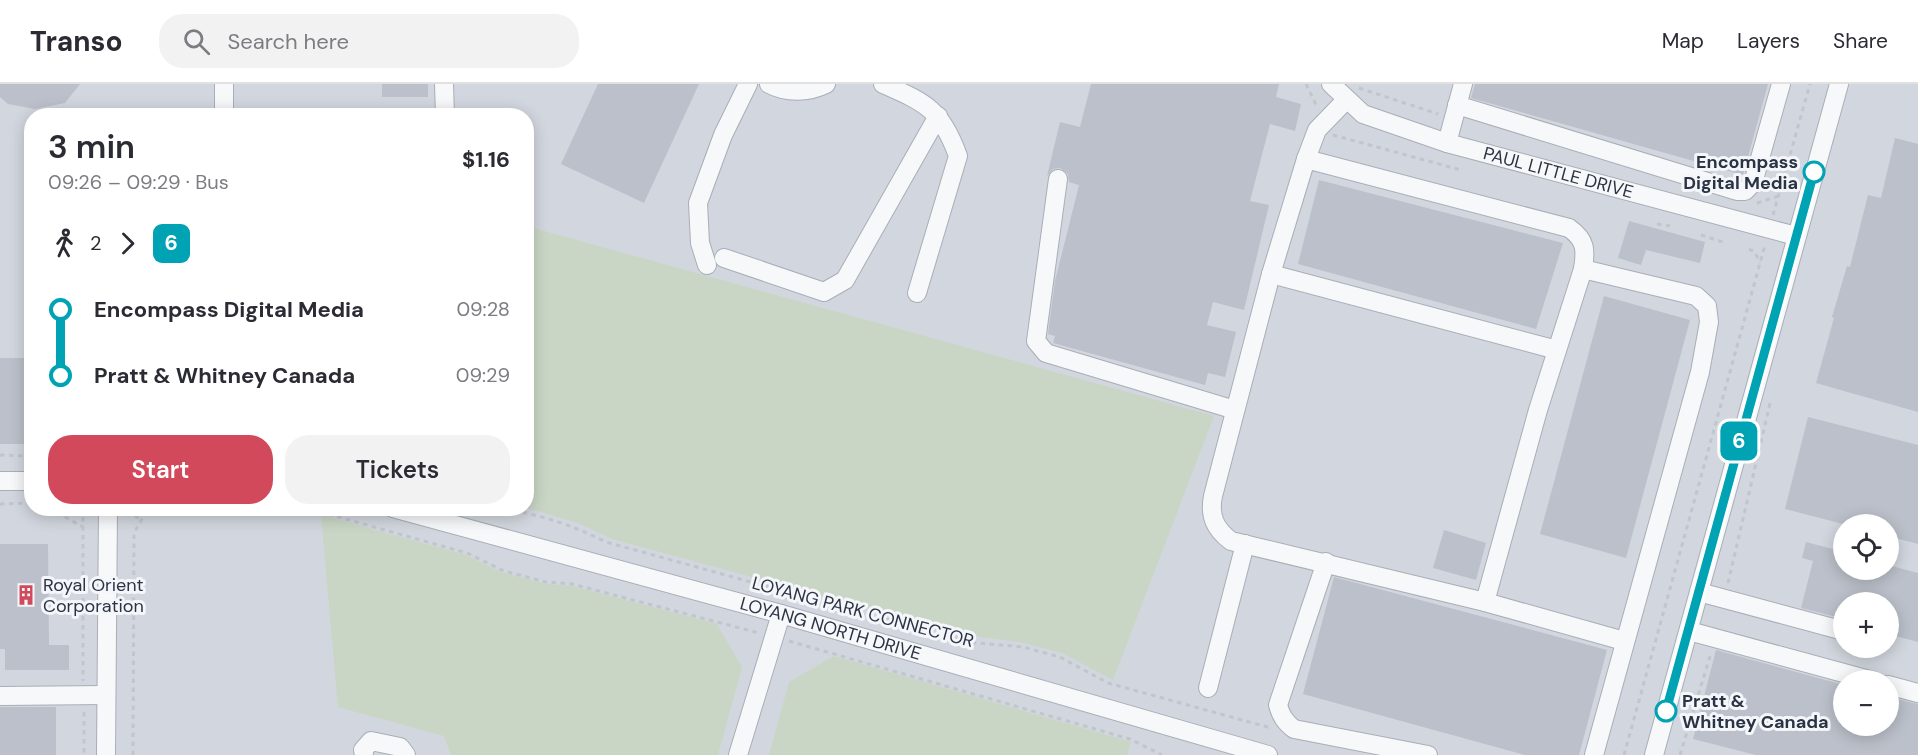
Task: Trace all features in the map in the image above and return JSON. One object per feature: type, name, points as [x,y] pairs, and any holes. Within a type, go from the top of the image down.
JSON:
[{"type":"street","points":[[224,84],[224,108]]},
{"type":"street","points":[[444,84],[445,108]]},
{"type":"street","points":[[707,265],[700,243],[698,203],[723,135],[748,84]]},
{"type":"street","points":[[769,84],[777,88],[798,91],[826,84]]},
{"type":"street","points":[[882,84],[923,101],[950,135],[957,156],[917,293]]},
{"type":"street","name":"PAUL LITTLE DRIVE","points":[[1331,84],[1364,114],[1447,143],[1796,236]]},
{"type":"street","points":[[1447,143],[1463,84]]},
{"type":"street","points":[[1457,105],[1737,191],[1745,191],[1753,183],[1781,84]]},
{"type":"street","points":[[1654,755],[1839,84]]},
{"type":"street","points":[[1346,100],[1319,128],[1306,159],[1271,274],[1235,410],[1211,506],[1212,517],[1223,534],[1245,544],[1485,602],[1624,641]]},
{"type":"street","points":[[724,258],[824,292],[845,280],[938,117]]},
{"type":"street","points":[[1306,159],[1569,228],[1580,236],[1587,249],[1583,269],[1538,410],[1485,602]]},
{"type":"street","points":[[1058,179],[1036,341],[1046,353],[1235,410]]},
{"type":"street","points":[[1583,269],[1696,296],[1707,306],[1709,322],[1700,372],[1594,755]]},
{"type":"street","points":[[1271,274],[1557,350]]},
{"type":"street","points":[[0,481],[24,481]]},
{"type":"street","points":[[106,755],[108,516]]},
{"type":"street","name":"LOYANG NORTH DRIVE","points":[[422,516],[781,614],[1268,755]]},
{"type":"street","points":[[1208,688],[1245,544]]},
{"type":"street","points":[[1326,562],[1278,705],[1280,713],[1285,722],[1294,729],[1428,755]]},
{"type":"street","points":[[1699,592],[1833,628]]},
{"type":"street","points":[[738,755],[781,614]]},
{"type":"street","points":[[1689,631],[1833,670]]},
{"type":"street","points":[[1899,688],[1918,693]]},
{"type":"street","points":[[0,696],[106,695]]},
{"type":"street","points":[[364,755],[363,750],[371,741],[400,747],[406,755]]},
{"type":"path","points":[[1306,84],[1317,104],[1319,128],[1461,170]]},
{"type":"path","points":[[1624,755],[1810,84]]},
{"type":"path","points":[[1657,224],[1670,226]]},
{"type":"path","points":[[1701,235],[1723,242]]},
{"type":"path","points":[[1749,249],[1755,252],[1760,262]]},
{"type":"path","points":[[1725,599],[1772,394]]},
{"type":"path","points":[[0,455],[24,456]]},
{"type":"path","points":[[0,504],[24,503]]},
{"type":"path","name":"LOYANG PARK CONNECTOR","points":[[534,514],[575,526],[606,542],[968,642],[1023,647],[1060,657],[1108,683],[1278,730]]},
{"type":"path","points":[[63,516],[83,527]]},
{"type":"path","points":[[83,516],[84,755]]},
{"type":"path","points":[[135,516],[140,519]]},
{"type":"path","points":[[133,755],[134,533],[140,519],[146,516]]},
{"type":"path","points":[[335,516],[467,553],[504,571],[546,582],[572,584],[774,637],[1130,739],[1162,755]]},
{"type":"path","points":[[1680,755],[1715,639]]},
{"type":"shaded area","points":[[0,84],[1918,84],[1918,755],[0,755]]},
{"type":"green space","points":[[534,228],[1214,416],[1113,680],[1062,653],[1020,642],[965,635],[612,539],[578,523],[534,510]]},
{"type":"green space","points":[[321,516],[466,555],[501,572],[546,584],[573,586],[717,624],[742,667],[718,755],[451,755],[444,736],[338,707]]},
{"type":"green space","points":[[834,656],[1131,742],[1127,755],[769,755],[789,682]]},
{"type":"building","points":[[0,84],[80,84],[65,103],[40,108],[8,104],[0,97]]},
{"type":"building","points":[[382,84],[428,84],[428,97],[382,97]]},
{"type":"building","points":[[598,84],[699,84],[644,203],[561,164]]},
{"type":"building","points":[[1091,84],[1279,84],[1276,97],[1301,104],[1295,131],[1270,124],[1250,201],[1269,205],[1244,310],[1213,302],[1207,325],[1236,332],[1225,377],[1208,373],[1205,385],[1053,343],[1055,336],[1048,334],[1055,281],[1079,185],[1069,182],[1068,174],[1060,168],[1053,169],[1047,176],[1060,122],[1080,127]]},
{"type":"building","points":[[1475,84],[1768,84],[1743,175],[1471,98]]},
{"type":"building","points":[[1895,138],[1918,144],[1918,412],[1816,383],[1834,318],[1832,317],[1847,266],[1850,267],[1868,195],[1881,198]]},
{"type":"building","points":[[1319,180],[1563,243],[1536,329],[1298,264]]},
{"type":"building","points":[[1629,221],[1705,242],[1700,263],[1646,250],[1641,265],[1618,258]]},
{"type":"building","points":[[1604,296],[1690,320],[1626,558],[1540,534]]},
{"type":"building","points":[[0,358],[24,358],[24,444],[0,444]]},
{"type":"building","points":[[1808,417],[1918,445],[1918,544],[1899,539],[1899,514],[1833,514],[1833,521],[1785,509]]},
{"type":"building","points":[[1444,530],[1486,543],[1476,580],[1433,568]]},
{"type":"building","points":[[1806,542],[1833,549],[1833,580],[1899,580],[1899,568],[1918,573],[1918,642],[1899,637],[1899,592],[1833,592],[1833,616],[1801,608],[1813,561],[1802,558]]},
{"type":"building","name":"Royal Orient Corporation","points":[[0,544],[48,544],[49,645],[69,645],[69,670],[5,670],[5,649],[0,649]]},
{"type":"building","points":[[1334,577],[1607,650],[1579,755],[1525,755],[1303,694]]},
{"type":"building","name":"Pratt & Whitney Canada","points":[[1716,650],[1833,682],[1833,736],[1899,736],[1899,700],[1918,704],[1918,755],[1756,755],[1693,739]]},
{"type":"building","points":[[0,707],[56,707],[56,755],[0,755]]},
{"type":"bus line","name":"6","points":[[1666,711],[1814,172]]},
{"type":"place","name":"Encompass Digital Media","points":[[1814,172]]},
{"type":"place","name":"Royal Orient Corporation","points":[[26,595]]},
{"type":"place","name":"Pratt & Whitney Canada","points":[[1666,711]]}]
